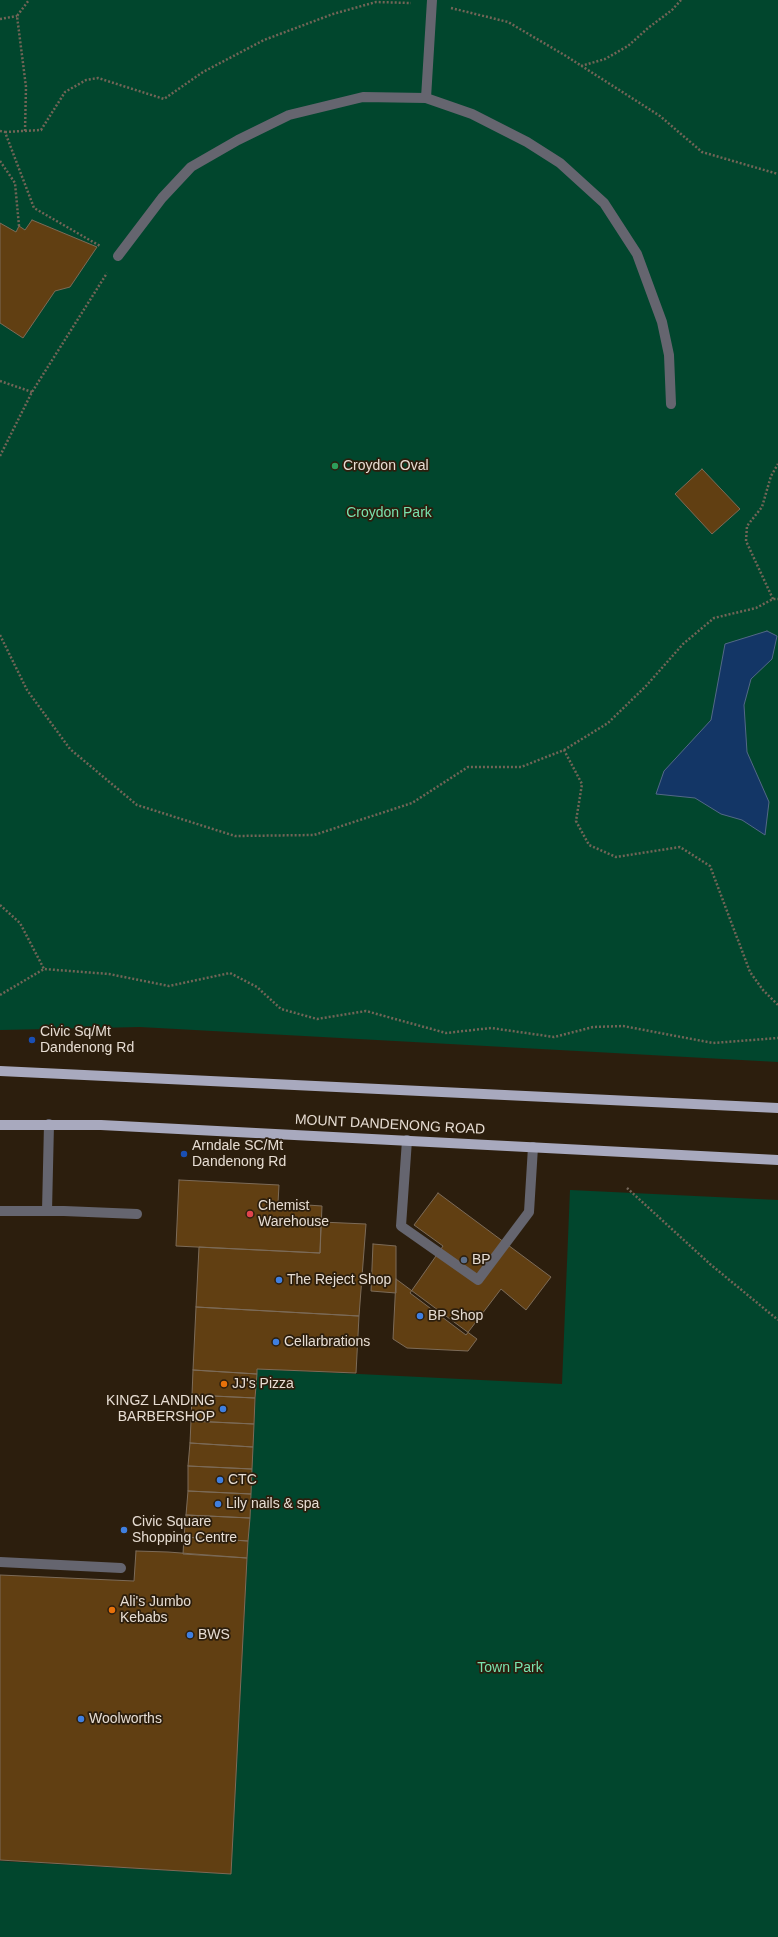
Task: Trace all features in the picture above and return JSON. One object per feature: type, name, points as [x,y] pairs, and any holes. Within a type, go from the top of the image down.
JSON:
[{"type":"main road","points":[[0,1071],[778,1108]]},
{"type":"main road","name":"MOUNT DANDENONG ROAD","points":[[0,1125],[49,1124],[407,1140],[778,1160]]},
{"type":"lane","points":[[426,98],[431,2]]},
{"type":"lane","points":[[118,256],[162,198],[191,167],[238,140],[289,115],[363,97],[426,98],[472,114],[527,142],[560,163],[604,202],[637,254],[662,322],[669,355],[671,404]]},
{"type":"lane","points":[[47,1211],[49,1124]]},
{"type":"lane","points":[[407,1140],[401,1226],[478,1280],[529,1212],[533,1146]]},
{"type":"lane","points":[[0,1211],[137,1214]]},
{"type":"lane","points":[[0,1562],[121,1568]]},
{"type":"path","points":[[0,19],[17,16],[29,0]]},
{"type":"path","points":[[371,0],[376,2]]},
{"type":"path","points":[[581,66],[605,59],[628,46],[648,28],[672,10],[681,0]]},
{"type":"path","points":[[0,131],[41,130],[65,92],[86,80],[98,78],[164,98],[203,72],[264,40],[333,14],[376,2],[431,2],[508,22],[660,116],[702,152],[778,174]]},
{"type":"path","points":[[17,16],[26,87],[26,131]]},
{"type":"path","points":[[0,456],[32,392],[118,256],[34,208],[5,132]]},
{"type":"path","points":[[0,162],[15,183],[19,226]]},
{"type":"path","points":[[0,381],[32,392]]},
{"type":"path","points":[[773,599],[746,541],[748,526],[762,507],[771,476],[778,464]]},
{"type":"path","points":[[0,635],[27,690],[70,749],[137,805],[235,836],[314,835],[412,803],[468,767],[521,767],[564,750],[608,723],[646,686],[683,644],[714,618],[756,608],[773,599],[778,599]]},
{"type":"path","points":[[564,750],[582,784],[576,821],[589,845],[616,857],[680,847],[710,866],[750,972],[763,990],[778,1005]]},
{"type":"path","points":[[0,905],[20,923],[44,969]]},
{"type":"path","points":[[0,995],[44,969],[109,974],[169,986],[230,973],[257,986],[281,1009],[317,1018],[366,1011],[446,1033],[491,1028],[554,1037],[593,1027],[623,1026],[713,1043],[778,1038]]},
{"type":"path","points":[[627,1188],[710,1264],[778,1320]]},
{"type":"green space","name":"Croydon Park","points":[[0,0],[778,0],[778,1062],[140,1027],[0,1030]]},
{"type":"green space","name":"Town Park","points":[[570,1190],[778,1200],[778,1937],[0,1937],[0,1861],[231,1874],[257,1369],[562,1384]]},
{"type":"water","points":[[767,631],[777,636],[772,659],[751,679],[744,705],[747,752],[769,802],[765,835],[742,820],[721,814],[695,798],[656,794],[664,771],[711,720],[725,644]]},
{"type":"building","points":[[32,220],[97,247],[70,287],[55,291],[23,338],[0,323],[0,223],[16,232],[19,226],[25,230]]},
{"type":"building","points":[[702,469],[740,509],[712,534],[675,494]]},
{"type":"building","name":"Chemist Warehouse","points":[[179,1180],[279,1185],[278,1203],[322,1206],[320,1253],[176,1246]]},
{"type":"building","points":[[438,1193],[551,1277],[526,1310],[501,1289],[466,1335],[410,1293],[443,1246],[414,1225]]},
{"type":"building","name":"The Reject Shop","points":[[321,1222],[366,1224],[359,1316],[196,1307],[199,1247],[320,1253]]},
{"type":"building","points":[[373,1244],[396,1246],[396,1293],[371,1291]]},
{"type":"building","name":"BP Shop","points":[[396,1279],[477,1339],[468,1351],[407,1348],[393,1339]]},
{"type":"building","name":"Cellarbrations","points":[[196,1307],[359,1316],[356,1373],[257,1369],[257,1374],[193,1370]]},
{"type":"building","name":"JJ's Pizza","points":[[193,1370],[257,1374],[255,1398],[192,1395]]},
{"type":"building","name":"KINGZ LANDING BARBERSHOP","points":[[192,1395],[255,1398],[254,1424],[191,1421]]},
{"type":"building","points":[[191,1421],[254,1424],[253,1447],[190,1443]]},
{"type":"building","points":[[190,1443],[253,1447],[252,1469],[188,1466]]},
{"type":"building","name":"CTC","points":[[188,1466],[252,1469],[251,1494],[188,1491]]},
{"type":"building","name":"Lily nails & spa","points":[[188,1491],[251,1494],[250,1518],[186,1515]]},
{"type":"building","points":[[186,1515],[250,1518],[248,1541],[184,1537]]},
{"type":"building","points":[[184,1537],[248,1541],[247,1558],[183,1554]]},
{"type":"building","points":[[136,1551],[247,1558],[231,1874],[0,1860],[0,1575],[134,1581]]},
{"type":"place","name":"Croydon Oval","points":[[335,466]]},
{"type":"place","name":"Civic Sq/Mt Dandenong Rd","points":[[32,1040]]},
{"type":"place","name":"Arndale SC/Mt Dandenong Rd","points":[[184,1154]]},
{"type":"place","name":"Chemist Warehouse","points":[[250,1214]]},
{"type":"place","name":"BP","points":[[464,1260]]},
{"type":"place","name":"The Reject Shop","points":[[279,1280]]},
{"type":"place","name":"BP Shop","points":[[420,1316]]},
{"type":"place","name":"Cellarbrations","points":[[276,1342]]},
{"type":"place","name":"JJ's Pizza","points":[[224,1384]]},
{"type":"place","name":"KINGZ LANDING BARBERSHOP","points":[[223,1409]]},
{"type":"place","name":"CTC","points":[[220,1480]]},
{"type":"place","name":"Lily nails & spa","points":[[218,1504]]},
{"type":"place","name":"Civic Square Shopping Centre","points":[[124,1530]]},
{"type":"place","name":"Ali's Jumbo Kebabs","points":[[112,1610]]},
{"type":"place","name":"BWS","points":[[190,1635]]},
{"type":"place","name":"Woolworths","points":[[81,1719]]}]
